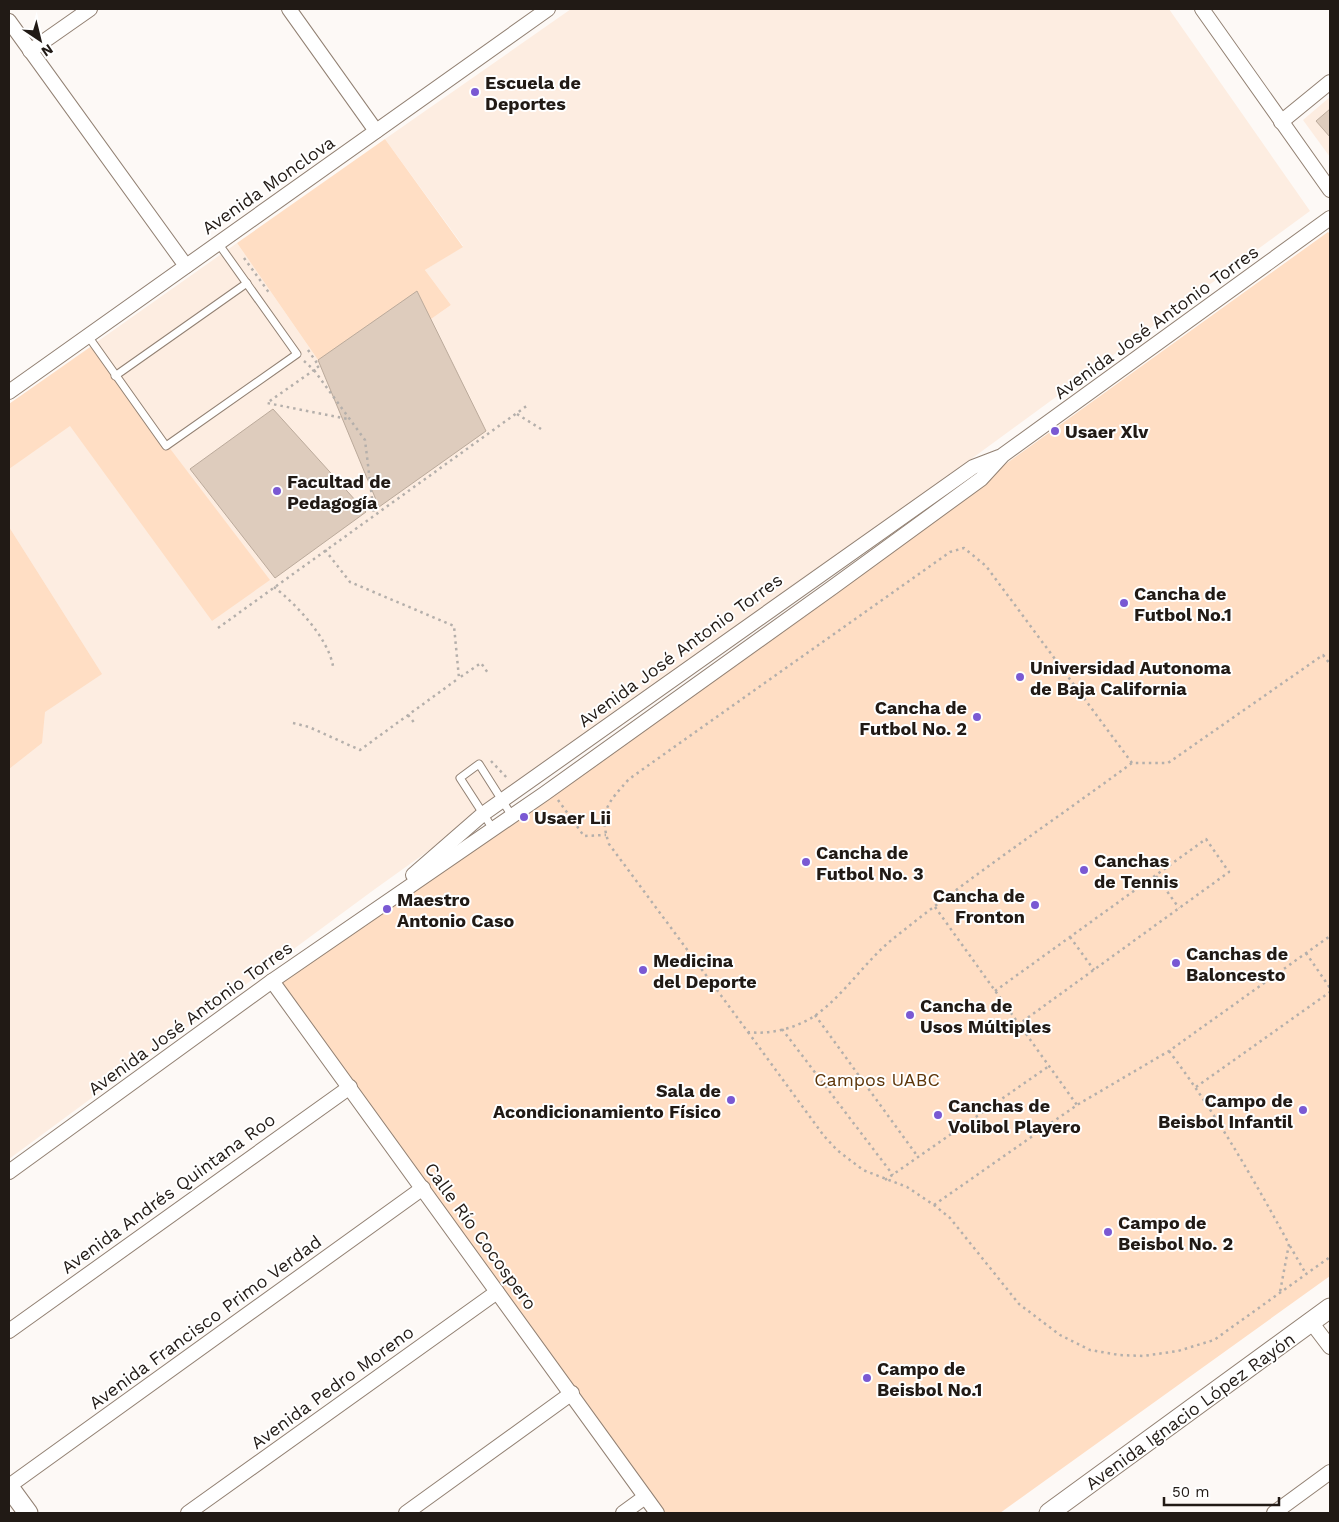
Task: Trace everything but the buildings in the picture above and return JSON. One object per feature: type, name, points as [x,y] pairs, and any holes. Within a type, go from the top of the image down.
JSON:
[{"type":"street","points":[[30,51],[90,9]]},
{"type":"street","points":[[288,9],[376,131]]},
{"type":"street","name":"Avenida Monclova","points":[[9,392],[548,9]]},
{"type":"street","points":[[1202,9],[1330,190]]},
{"type":"street","points":[[9,21],[186,266]]},
{"type":"street","points":[[1281,122],[1330,82]]},
{"type":"street","name":"Avenida José Antonio Torres","points":[[9,1172],[272,982],[512,816],[832,587],[981,479],[1003,455],[1330,218]]},
{"type":"street","name":"Avenida José Antonio Torres","points":[[395,897],[413,875],[483,814],[820,573],[973,467],[1003,455]]},
{"type":"street","points":[[820,573],[832,587]]},
{"type":"street","points":[[676,676],[688,690]]},
{"type":"street","name":"Calle Río Cocospero","points":[[272,982],[350,1087],[657,1513]]},
{"type":"street","name":"Avenida Andrés Quintana Roo","points":[[9,1331],[350,1087]]},
{"type":"street","name":"Avenida Francisco Primo Verdad","points":[[9,1487],[423,1188]]},
{"type":"street","name":"Avenida Pedro Moreno","points":[[188,1513],[497,1292]]},
{"type":"street","name":"Avenida Ignacio López Rayón","points":[[1050,1513],[1330,1308]]},
{"type":"street","points":[[1311,1322],[1330,1347]]},
{"type":"street","points":[[406,1513],[572,1394]]},
{"type":"street","points":[[1274,1513],[1330,1472]]},
{"type":"street","points":[[9,1487],[28,1513]]},
{"type":"street","points":[[623,1513],[645,1497]]},
{"type":"lane","points":[[88,336],[166,446],[297,354],[247,283],[223,240]]},
{"type":"lane","points":[[115,376],[247,283]]},
{"type":"lane","points":[[493,829],[460,778],[479,764],[512,816]]},
{"type":"path","points":[[223,240],[274,300]]},
{"type":"path","points":[[308,349],[319,366],[267,402],[350,419]]},
{"type":"path","points":[[314,370],[365,440],[374,515]]},
{"type":"path","points":[[218,628],[528,405]]},
{"type":"path","points":[[517,414],[531,420],[541,429]]},
{"type":"path","points":[[1132,763],[986,566],[964,548],[950,552],[628,779],[607,805],[603,827],[609,844],[824,1136],[837,1150],[863,1170],[906,1187],[950,1218],[1019,1304],[1060,1335],[1090,1350],[1119,1356],[1142,1356],[1178,1351],[1214,1340],[1240,1324],[1280,1292],[1330,1257]]},
{"type":"path","points":[[325,550],[350,582],[454,626],[459,678]]},
{"type":"path","points":[[274,587],[292,601],[320,638],[330,652],[333,666]]},
{"type":"path","points":[[748,1032],[760,1033],[782,1029],[815,1015],[849,985],[892,939],[1132,763],[1168,763],[1323,655],[1330,664]]},
{"type":"path","points":[[293,723],[309,727],[360,750],[481,662],[488,673]]},
{"type":"path","points":[[408,714],[416,726]]},
{"type":"path","points":[[559,802],[584,836],[606,834]]},
{"type":"path","points":[[995,991],[1206,839],[1212,847],[1229,872],[1018,1024]]},
{"type":"path","points":[[1156,876],[1179,908]]},
{"type":"path","points":[[935,907],[1077,1105]]},
{"type":"path","points":[[934,1205],[1077,1105],[1169,1051],[1330,936]]},
{"type":"path","points":[[1070,937],[1094,970]]},
{"type":"path","points":[[1306,953],[1330,988]]},
{"type":"path","points":[[1196,1088],[1330,992]]},
{"type":"path","points":[[815,1015],[918,1157]]},
{"type":"path","points":[[782,1029],[893,1175]]},
{"type":"path","points":[[1169,1051],[1196,1088],[1306,1274]]},
{"type":"path","points":[[885,1180],[1049,1066]]},
{"type":"path","points":[[1280,1292],[1290,1244]]},
{"type":"shaded area","points":[[571,9],[1169,9],[1310,211],[739,629],[375,889],[9,1159],[9,404],[237,243],[336,386],[451,305],[425,270],[463,246],[385,139]]},
{"type":"shaded area","points":[[1330,97],[1330,157],[1303,120]]},
{"type":"green space","points":[[385,139],[463,247],[425,270],[451,305],[336,386],[237,243]]},
{"type":"green space","name":"Campos UABC","points":[[1328,232],[1330,234],[1330,1276],[1000,1513],[665,1513],[274,982],[779,627]]},
{"type":"green space","points":[[92,346],[270,580],[212,621],[70,426],[9,469],[9,404]]},
{"type":"green space","points":[[9,527],[102,674],[45,712],[42,743],[9,769]]},
{"type":"place","name":"Escuela de Deportes","points":[[475,92]]},
{"type":"place","name":"Usaer Xlv","points":[[1055,431]]},
{"type":"place","name":"Facultad de Pedagogía","points":[[277,491]]},
{"type":"place","name":"Cancha de Futbol No.1","points":[[1124,603]]},
{"type":"place","name":"Universidad Autonoma de Baja California","points":[[1020,677]]},
{"type":"place","name":"Cancha de Futbol No. 2","points":[[977,717]]},
{"type":"place","name":"Usaer Lii","points":[[524,817]]},
{"type":"place","name":"Cancha de Futbol No. 3","points":[[806,862]]},
{"type":"place","name":"Canchas de Tennis","points":[[1084,870]]},
{"type":"place","name":"Cancha de Fronton","points":[[1035,905]]},
{"type":"place","name":"Maestro Antonio Caso","points":[[387,909]]},
{"type":"place","name":"Canchas de Baloncesto","points":[[1176,963]]},
{"type":"place","name":"Medicina del Deporte","points":[[643,970]]},
{"type":"place","name":"Cancha de Usos Múltiples","points":[[910,1015]]},
{"type":"place","name":"Sala de Acondicionamiento Físico","points":[[731,1100]]},
{"type":"place","name":"Campo de Beisbol Infantil","points":[[1303,1110]]},
{"type":"place","name":"Canchas de Volibol Playero","points":[[938,1115]]},
{"type":"place","name":"Campo de Beisbol No. 2","points":[[1108,1232]]},
{"type":"place","name":"Campo de Beisbol No.1","points":[[867,1378]]}]
